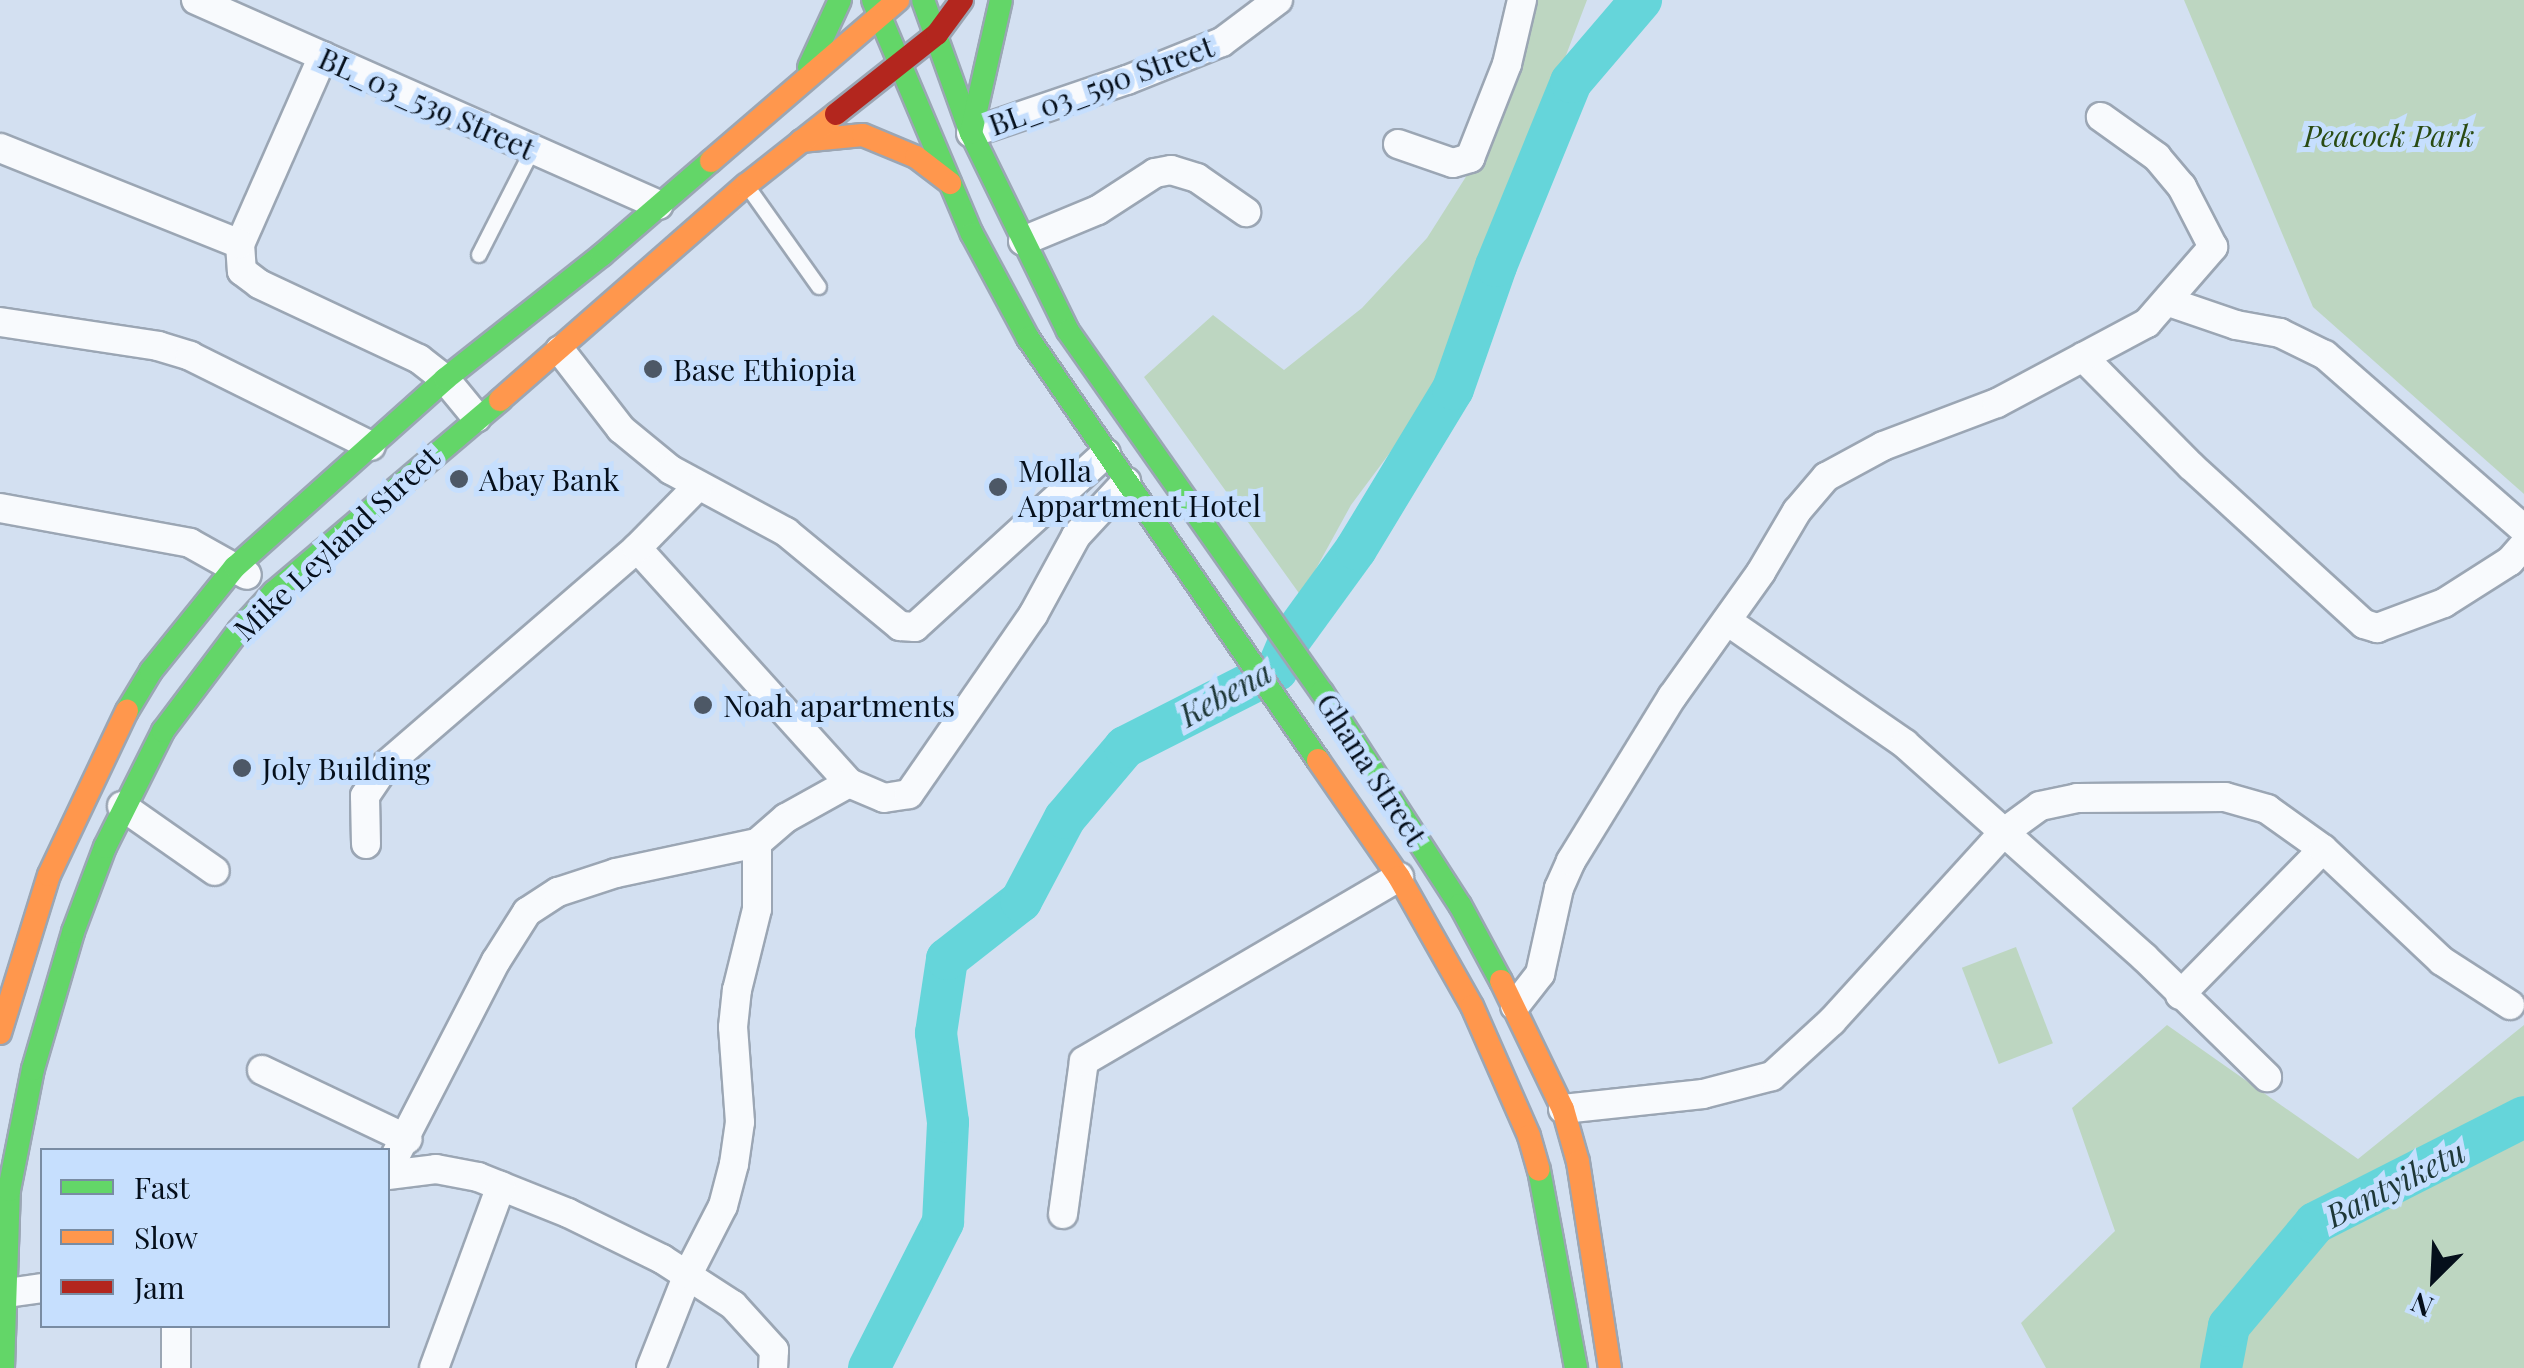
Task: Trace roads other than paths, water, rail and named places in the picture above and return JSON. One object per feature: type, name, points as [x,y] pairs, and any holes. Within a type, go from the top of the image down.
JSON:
[{"type":"main road","points":[[798,88],[840,0]]},
{"type":"main road","name":"Mike Leyland Street","points":[[0,1033],[4,998],[50,875],[128,710],[151,671],[236,567],[445,380],[508,333],[798,88],[877,9],[898,0]]},
{"type":"main road","name":"Ghana Street","points":[[923,0],[970,133],[1068,330],[1322,692],[1460,905],[1515,1006],[1564,1109],[1589,1212],[1610,1368]]},
{"type":"main road","name":"Mike Leyland Street","points":[[3,1368],[2,1294],[9,1190],[33,1069],[51,1005],[122,806],[173,717],[238,630],[274,592],[560,350],[746,185],[938,34],[962,0]]},
{"type":"main road","points":[[970,133],[1002,0]]},
{"type":"main road","name":"Ghana Street","points":[[877,9],[950,183],[1028,338],[1399,877],[1472,1006],[1528,1136],[1560,1261],[1576,1368]]},
{"type":"main road","points":[[802,141],[863,134],[916,157],[950,183]]},
{"type":"main road","points":[[1344,796],[1374,774]]},
{"type":"street","name":"BL_03_539 Street","points":[[196,0],[659,205]]},
{"type":"street","name":"BL_03_590 Street","points":[[970,133],[1127,80],[1222,42],[1278,0]]},
{"type":"street","points":[[1398,144],[1453,163],[1470,158],[1507,64],[1522,0]]},
{"type":"street","points":[[323,56],[240,244],[242,271],[259,284],[379,337],[445,380],[477,418]]},
{"type":"street","points":[[1515,1006],[1540,974],[1559,888],[1572,861],[1672,697],[1727,621],[1796,511],[1826,478],[1883,446],[1997,403],[2146,323],[2169,302],[2213,246],[2182,186],[2157,157],[2101,118]]},
{"type":"street","points":[[0,148],[240,244]]},
{"type":"street","points":[[1022,241],[1098,210],[1155,174],[1171,170],[1197,178],[1246,212]]},
{"type":"street","points":[[2169,302],[2236,326],[2280,333],[2325,355],[2524,529]]},
{"type":"street","points":[[0,322],[158,346],[190,356],[371,446]]},
{"type":"street","points":[[560,350],[621,429],[698,486],[786,532],[900,626],[915,628],[1106,453]]},
{"type":"street","points":[[2083,357],[2191,466],[2364,624],[2378,628],[2444,603],[2510,561],[2524,545]]},
{"type":"street","points":[[637,548],[849,783],[884,798],[908,794],[1033,615],[1076,536],[1126,482]]},
{"type":"street","points":[[366,844],[365,796],[386,765],[637,548],[698,486]]},
{"type":"street","points":[[0,508],[190,543],[274,592]]},
{"type":"street","points":[[1727,621],[1905,744],[2267,1078]]},
{"type":"street","points":[[390,1169],[514,929],[543,898],[616,874],[757,843],[786,818],[849,783]]},
{"type":"street","points":[[1564,1109],[1703,1094],[1772,1076],[1832,1021],[2003,833],[2040,806],[2077,798],[2212,796],[2268,809],[2323,849],[2442,961],[2510,1006]]},
{"type":"street","points":[[122,806],[215,871]]},
{"type":"street","points":[[651,1368],[688,1274],[722,1206],[734,1164],[740,1122],[733,1027],[737,990],[757,908],[757,843]]},
{"type":"street","points":[[2180,995],[2323,849]]},
{"type":"street","points":[[1063,1214],[1084,1060],[1399,877]]},
{"type":"street","points":[[4,998],[51,1005]]},
{"type":"street","points":[[262,1070],[407,1139]]},
{"type":"street","points":[[390,1172],[436,1169],[501,1186],[568,1213],[688,1274],[733,1304],[774,1350],[773,1368]]},
{"type":"street","points":[[434,1368],[501,1186]]},
{"type":"street","points":[[2,1294],[40,1288]]},
{"type":"street","points":[[176,1328],[176,1368]]},
{"type":"lane","points":[[479,255],[532,149]]},
{"type":"lane","points":[[746,185],[819,287]]},
{"type":"waterway","name":"Kebena","points":[[869,1368],[943,1222],[948,1122],[936,1033],[947,959],[1021,901],[1065,818],[1125,747],[1277,670],[1290,640],[1356,549],[1453,389],[1496,266],[1571,82],[1641,0]]},
{"type":"waterway","name":"Bantyiketu","points":[[2221,1368],[2229,1326],[2315,1223],[2524,1117]]},
{"type":"place","name":"Base Ethiopia","points":[[653,369]]},
{"type":"place","name":"Abay Bank","points":[[459,479]]},
{"type":"place","name":"Molla Appartment Hotel","points":[[998,487]]},
{"type":"place","name":"Noah apartments","points":[[703,705]]},
{"type":"place","name":"Joly Building","points":[[242,768]]},
{"type":"park label","name":"Peacock Park","points":[[2389,135]]}]
